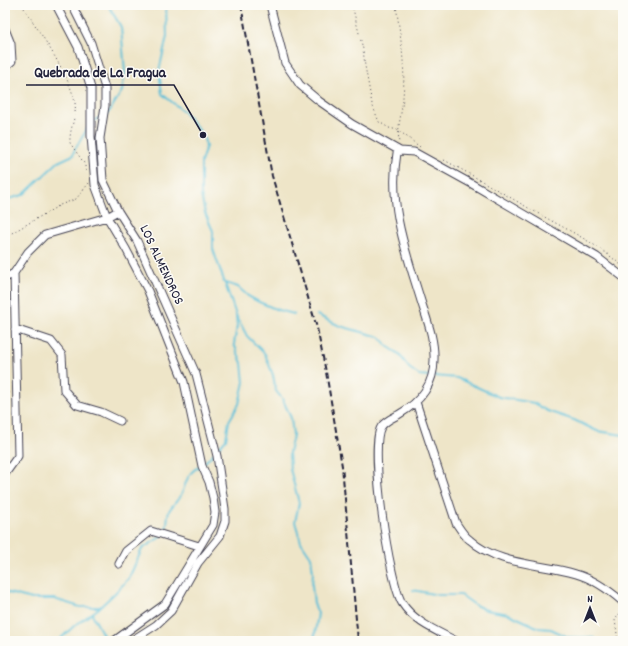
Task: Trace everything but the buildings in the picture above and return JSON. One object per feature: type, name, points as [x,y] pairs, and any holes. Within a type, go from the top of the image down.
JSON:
[{"type":"street","name":"LOS ALMENDROS","points":[[56,5],[78,47],[91,88],[92,183],[107,216],[148,291],[184,382],[202,466],[209,482],[215,512],[213,525],[165,604],[114,641]]},
{"type":"street","name":"LOS ALMENDROS","points":[[72,5],[91,43],[103,82],[106,100],[100,138],[102,171],[109,194],[137,241],[196,374],[217,456],[225,509],[224,526],[217,540],[198,563],[171,611],[156,625],[131,641]]},
{"type":"street","points":[[270,5],[285,63],[300,85],[352,124],[400,151],[414,152],[597,257],[620,267],[623,277]]},
{"type":"street","points":[[5,29],[11,44],[12,61],[5,67]]},
{"type":"street","points":[[400,151],[397,153],[394,181],[396,215],[434,348],[434,361],[431,378],[424,393],[416,402],[385,423],[378,434],[386,541],[391,570],[402,602],[421,622],[456,641]]},
{"type":"street","points":[[5,278],[14,273],[28,252],[45,235],[107,216],[118,211]]},
{"type":"street","points":[[5,474],[18,456],[14,273]]},
{"type":"street","points":[[15,329],[51,341],[62,355],[64,390],[77,405],[101,412],[120,421]]},
{"type":"street","points":[[416,402],[456,523],[469,540],[492,555],[510,561],[576,574],[593,580],[609,590],[623,602]]},
{"type":"street","points":[[118,564],[126,551],[151,531],[199,546]]},
{"type":"street","points":[[206,536],[217,540]]},
{"type":"path","points":[[5,237],[60,205],[76,199],[92,183],[70,139],[75,117],[74,103],[70,88],[56,59],[22,5]]},
{"type":"path","points":[[352,5],[363,49],[372,104],[379,122],[389,128],[398,130],[424,150]]},
{"type":"path","points":[[396,5],[403,61],[404,97],[398,130],[400,151]]},
{"type":"path","points":[[438,158],[480,179],[532,210],[595,244],[620,267]]},
{"type":"path","points":[[618,641],[615,620],[619,614],[623,614]]},
{"type":"waterway","points":[[105,115],[109,112],[122,91],[125,72],[121,27],[108,5]]},
{"type":"waterway","points":[[166,5],[167,36],[159,71],[162,94],[183,111],[203,135],[206,146],[201,162],[201,195],[205,213],[213,231],[213,249],[236,315],[247,336],[265,354],[273,375],[276,391],[283,400],[291,418],[293,435],[289,453],[290,469],[299,503],[295,522],[301,542],[311,557],[314,604],[318,613],[314,641]]},
{"type":"waterway","points":[[93,121],[101,117]]},
{"type":"waterway","points":[[5,200],[23,195],[58,162],[73,155],[89,126]]},
{"type":"waterway","points":[[223,282],[238,287],[248,296],[259,302],[278,310],[294,314]]},
{"type":"waterway","points":[[317,315],[340,326],[380,337],[387,346],[399,354],[409,368],[419,375],[429,376]]},
{"type":"waterway","points":[[217,449],[226,439],[229,421],[239,404],[244,382],[242,363],[234,344],[237,326],[236,316]]},
{"type":"waterway","points":[[434,376],[457,378],[499,397],[534,403],[547,411],[574,420],[597,431],[623,435]]},
{"type":"waterway","points":[[204,463],[215,452]]},
{"type":"waterway","points":[[164,533],[169,511],[181,496],[190,474],[196,468],[201,466]]},
{"type":"waterway","points":[[58,641],[74,626],[98,609],[116,592],[129,578],[142,549],[162,536]]},
{"type":"waterway","points":[[413,590],[438,595],[461,595],[475,605],[486,610],[509,614],[539,628],[551,629],[568,637],[595,638]]},
{"type":"waterway","points":[[5,592],[32,599],[54,599],[80,607],[99,607]]},
{"type":"waterway","points":[[92,614],[106,641]]},
{"type":"railway","points":[[241,5],[272,176],[317,328],[326,372],[342,466],[358,641]]},
{"type":"place","name":"Quebrada de La Fragua","points":[[203,135]]}]
